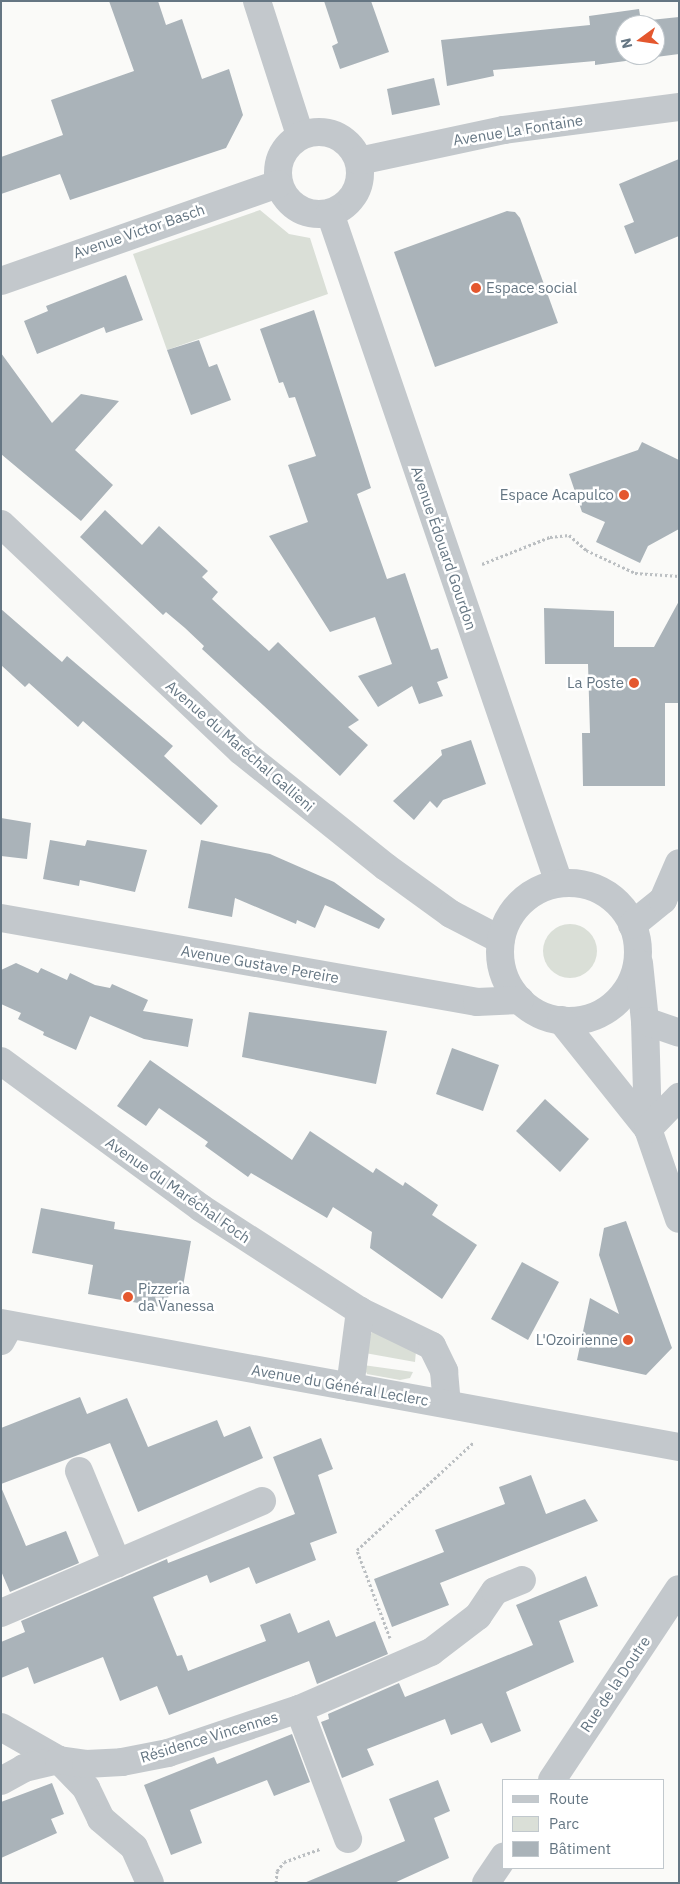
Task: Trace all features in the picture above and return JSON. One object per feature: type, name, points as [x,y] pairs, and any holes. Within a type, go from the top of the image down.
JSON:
[{"type":"street","points":[[257,1],[300,135]]},
{"type":"street","name":"Avenue La Fontaine","points":[[358,161],[504,130],[679,107]]},
{"type":"street","points":[[311,131],[335,134],[354,150],[358,161],[355,193],[349,202],[330,213],[317,214],[292,205],[278,184],[278,161],[290,142],[300,135],[311,131]]},
{"type":"street","name":"Avenue Victor Basch","points":[[1,281],[278,184]]},
{"type":"street","name":"Avenue Édouard Gourdon","points":[[330,213],[559,883]]},
{"type":"street","name":"Avenue du Maréchal Gallieni","points":[[1,524],[241,751],[386,867],[451,914],[501,940]]},
{"type":"street","points":[[632,924],[663,900],[679,863]]},
{"type":"street","points":[[638,956],[633,978],[622,997],[590,1017],[561,1020],[538,1014],[520,1000],[507,982],[500,962],[501,940],[508,919],[521,902],[539,890],[559,883],[582,884],[603,891],[620,906],[632,924],[638,956],[645,1020],[648,1129],[679,1219]]},
{"type":"street","name":"Avenue Gustave Pereire","points":[[1,918],[477,1002],[520,1000]]},
{"type":"street","points":[[561,1020],[648,1129]]},
{"type":"street","points":[[645,1020],[679,1033]]},
{"type":"street","name":"Avenue du Maréchal Foch","points":[[1,1061],[201,1208],[360,1311],[432,1346],[444,1371],[447,1404]]},
{"type":"street","points":[[648,1129],[679,1097]]},
{"type":"street","points":[[350,1386],[360,1311]]},
{"type":"street","name":"Avenue du Général Leclerc","points":[[4,1329],[350,1386],[679,1447]]},
{"type":"street","points":[[78,1471],[117,1563]]},
{"type":"street","points":[[1,1613],[262,1500]]},
{"type":"street","name":"Résidence Vincennes","points":[[1,1781],[24,1768],[59,1760],[104,1763],[168,1752],[299,1709],[401,1667],[431,1652],[466,1628],[495,1591],[522,1580]]},
{"type":"street","name":"Rue de la Doutre","points":[[553,1779],[679,1589]]},
{"type":"street","points":[[299,1709],[348,1838]]},
{"type":"street","name":"Résidence Vincennes","points":[[1,1727],[59,1760],[86,1788],[101,1820],[134,1847],[150,1883]]},
{"type":"street","points":[[486,1883],[502,1859]]},
{"type":"path","points":[[454,575],[550,537],[568,535],[586,550],[635,572],[679,576]]},
{"type":"path","points":[[401,1667],[357,1550],[502,1414]]},
{"type":"path","points":[[276,1883],[277,1871],[284,1862],[348,1838]]},
{"type":"green space","points":[[260,210],[289,234],[310,238],[328,294],[167,350],[133,254]]},
{"type":"green space","points":[[570,924],[580,926],[589,932],[595,941],[597,951],[595,961],[589,970],[580,976],[570,978],[560,976],[551,970],[545,961],[543,951],[545,941],[551,932],[560,926]]},
{"type":"green space","points":[[372,1331],[416,1351],[415,1362],[365,1353]]},
{"type":"green space","points":[[363,1365],[413,1372],[410,1378],[400,1380],[367,1374]]},
{"type":"building","points":[[109,1],[158,1],[166,25],[182,19],[202,79],[229,69],[243,115],[226,148],[70,200],[60,174],[1,194],[1,157],[63,135],[51,100],[134,71]]},
{"type":"building","points":[[324,1],[371,1],[389,52],[340,69],[332,46],[338,43]]},
{"type":"building","points":[[639,9],[640,15],[615,15],[615,62],[595,65],[595,61],[493,70],[494,76],[447,86],[441,40],[590,25],[589,16]]},
{"type":"building","points":[[679,17],[679,54],[665,56],[665,18]]},
{"type":"building","points":[[434,78],[440,105],[392,115],[387,89]]},
{"type":"building","points":[[679,159],[679,236],[635,254],[624,226],[634,222],[619,184]]},
{"type":"building","name":"Espace social","points":[[507,211],[515,212],[520,218],[558,323],[435,367],[394,252]]},
{"type":"building","points":[[126,275],[143,320],[106,333],[104,327],[37,354],[24,321],[48,311],[46,306]]},
{"type":"building","points":[[314,310],[371,488],[357,494],[387,579],[405,573],[431,650],[438,648],[448,678],[437,682],[443,696],[419,704],[412,686],[378,707],[358,676],[392,664],[375,617],[330,632],[269,536],[308,522],[288,465],[316,456],[295,397],[289,398],[283,382],[279,383],[260,329]]},
{"type":"building","points":[[199,340],[209,367],[217,364],[231,400],[191,415],[167,350]]},
{"type":"building","points":[[1,353],[52,423],[81,394],[119,401],[75,450],[113,485],[81,521],[1,454]]},
{"type":"building","name":"Espace Acapulco","points":[[642,442],[679,460],[679,529],[648,546],[640,563],[596,542],[605,522],[582,512],[569,474],[638,450]]},
{"type":"building","points":[[105,510],[142,545],[159,526],[208,571],[202,577],[218,592],[212,599],[269,651],[278,642],[359,720],[348,727],[368,745],[340,776],[202,649],[204,646],[185,628],[166,612],[163,615],[80,537]]},
{"type":"building","name":"La Poste","points":[[679,601],[679,703],[665,703],[665,786],[583,786],[582,733],[590,733],[588,664],[545,664],[544,608],[614,611],[614,647],[654,647]]},
{"type":"building","points":[[1,609],[62,662],[67,656],[173,746],[164,756],[218,806],[201,825],[83,721],[78,727],[29,683],[25,687],[1,665]]},
{"type":"building","points":[[471,740],[486,784],[443,800],[437,808],[430,801],[414,820],[393,801],[442,755],[441,750]]},
{"type":"building","points":[[1,818],[31,823],[27,859],[1,856]]},
{"type":"building","points":[[50,840],[85,846],[87,840],[147,850],[135,892],[80,880],[79,886],[43,879]]},
{"type":"building","points":[[201,840],[270,854],[334,882],[385,919],[379,929],[325,905],[315,928],[297,920],[296,924],[235,898],[232,917],[188,908]]},
{"type":"building","points":[[16,963],[38,973],[41,968],[67,980],[70,973],[95,985],[110,988],[112,984],[148,1000],[143,1011],[193,1019],[188,1047],[144,1039],[90,1016],[76,1050],[43,1035],[44,1032],[18,1019],[21,1013],[1,1004],[1,970]]},
{"type":"building","points":[[249,1012],[387,1031],[376,1084],[242,1057]]},
{"type":"building","points":[[452,1048],[499,1065],[483,1111],[436,1094]]},
{"type":"building","points":[[150,1060],[292,1160],[310,1131],[373,1173],[376,1168],[403,1186],[405,1182],[438,1205],[432,1215],[477,1245],[442,1299],[370,1248],[372,1232],[333,1207],[327,1218],[251,1173],[248,1177],[205,1146],[208,1142],[159,1108],[146,1126],[117,1106]]},
{"type":"building","points":[[545,1099],[589,1139],[560,1172],[516,1131]]},
{"type":"building","points":[[41,1208],[115,1222],[114,1229],[191,1241],[182,1292],[170,1290],[166,1308],[88,1294],[93,1265],[32,1253]]},
{"type":"building","points":[[626,1221],[672,1348],[646,1375],[577,1360],[590,1298],[619,1314],[599,1255],[604,1228]]},
{"type":"building","points":[[522,1262],[559,1282],[528,1340],[491,1319]]},
{"type":"building","points":[[80,1397],[87,1414],[127,1398],[148,1447],[217,1420],[224,1437],[250,1426],[263,1458],[138,1512],[110,1443],[1,1484],[1,1428]]},
{"type":"building","points":[[321,1438],[333,1469],[318,1475],[337,1533],[310,1543],[316,1560],[256,1584],[249,1567],[210,1583],[207,1575],[153,1597],[177,1656],[182,1655],[188,1671],[266,1641],[260,1625],[290,1613],[298,1633],[329,1620],[336,1637],[375,1621],[388,1654],[317,1684],[309,1661],[169,1715],[157,1686],[120,1701],[103,1657],[34,1684],[28,1667],[1,1678],[1,1642],[25,1632],[21,1621],[167,1559],[168,1563],[295,1514],[273,1457]]},
{"type":"building","points":[[531,1475],[546,1514],[585,1499],[598,1521],[440,1583],[449,1605],[392,1627],[374,1579],[444,1552],[435,1530],[505,1504],[499,1487]]},
{"type":"building","points":[[1,1487],[26,1546],[66,1531],[79,1563],[10,1592],[1,1571]]},
{"type":"building","points":[[586,1576],[598,1606],[559,1621],[574,1662],[506,1692],[521,1731],[491,1743],[482,1723],[451,1735],[445,1719],[367,1749],[374,1765],[342,1778],[321,1722],[329,1719],[328,1714],[399,1683],[405,1697],[533,1645],[516,1605]]},
{"type":"building","points":[[292,1734],[310,1782],[274,1796],[267,1780],[190,1810],[202,1843],[171,1855],[144,1785],[214,1757],[217,1764]]},
{"type":"building","points":[[438,1780],[450,1811],[434,1818],[449,1858],[394,1883],[304,1883],[405,1841],[389,1799]]},
{"type":"building","points":[[52,1783],[64,1814],[51,1819],[57,1833],[1,1858],[1,1802]]},
{"type":"place","name":"Espace social","points":[[476,288]]},
{"type":"place","name":"Espace Acapulco","points":[[624,495]]},
{"type":"place","name":"La Poste","points":[[634,683]]},
{"type":"place","name":"Pizzeria da Vanessa","points":[[128,1297]]},
{"type":"place","name":"L'Ozoirienne","points":[[628,1340]]}]
